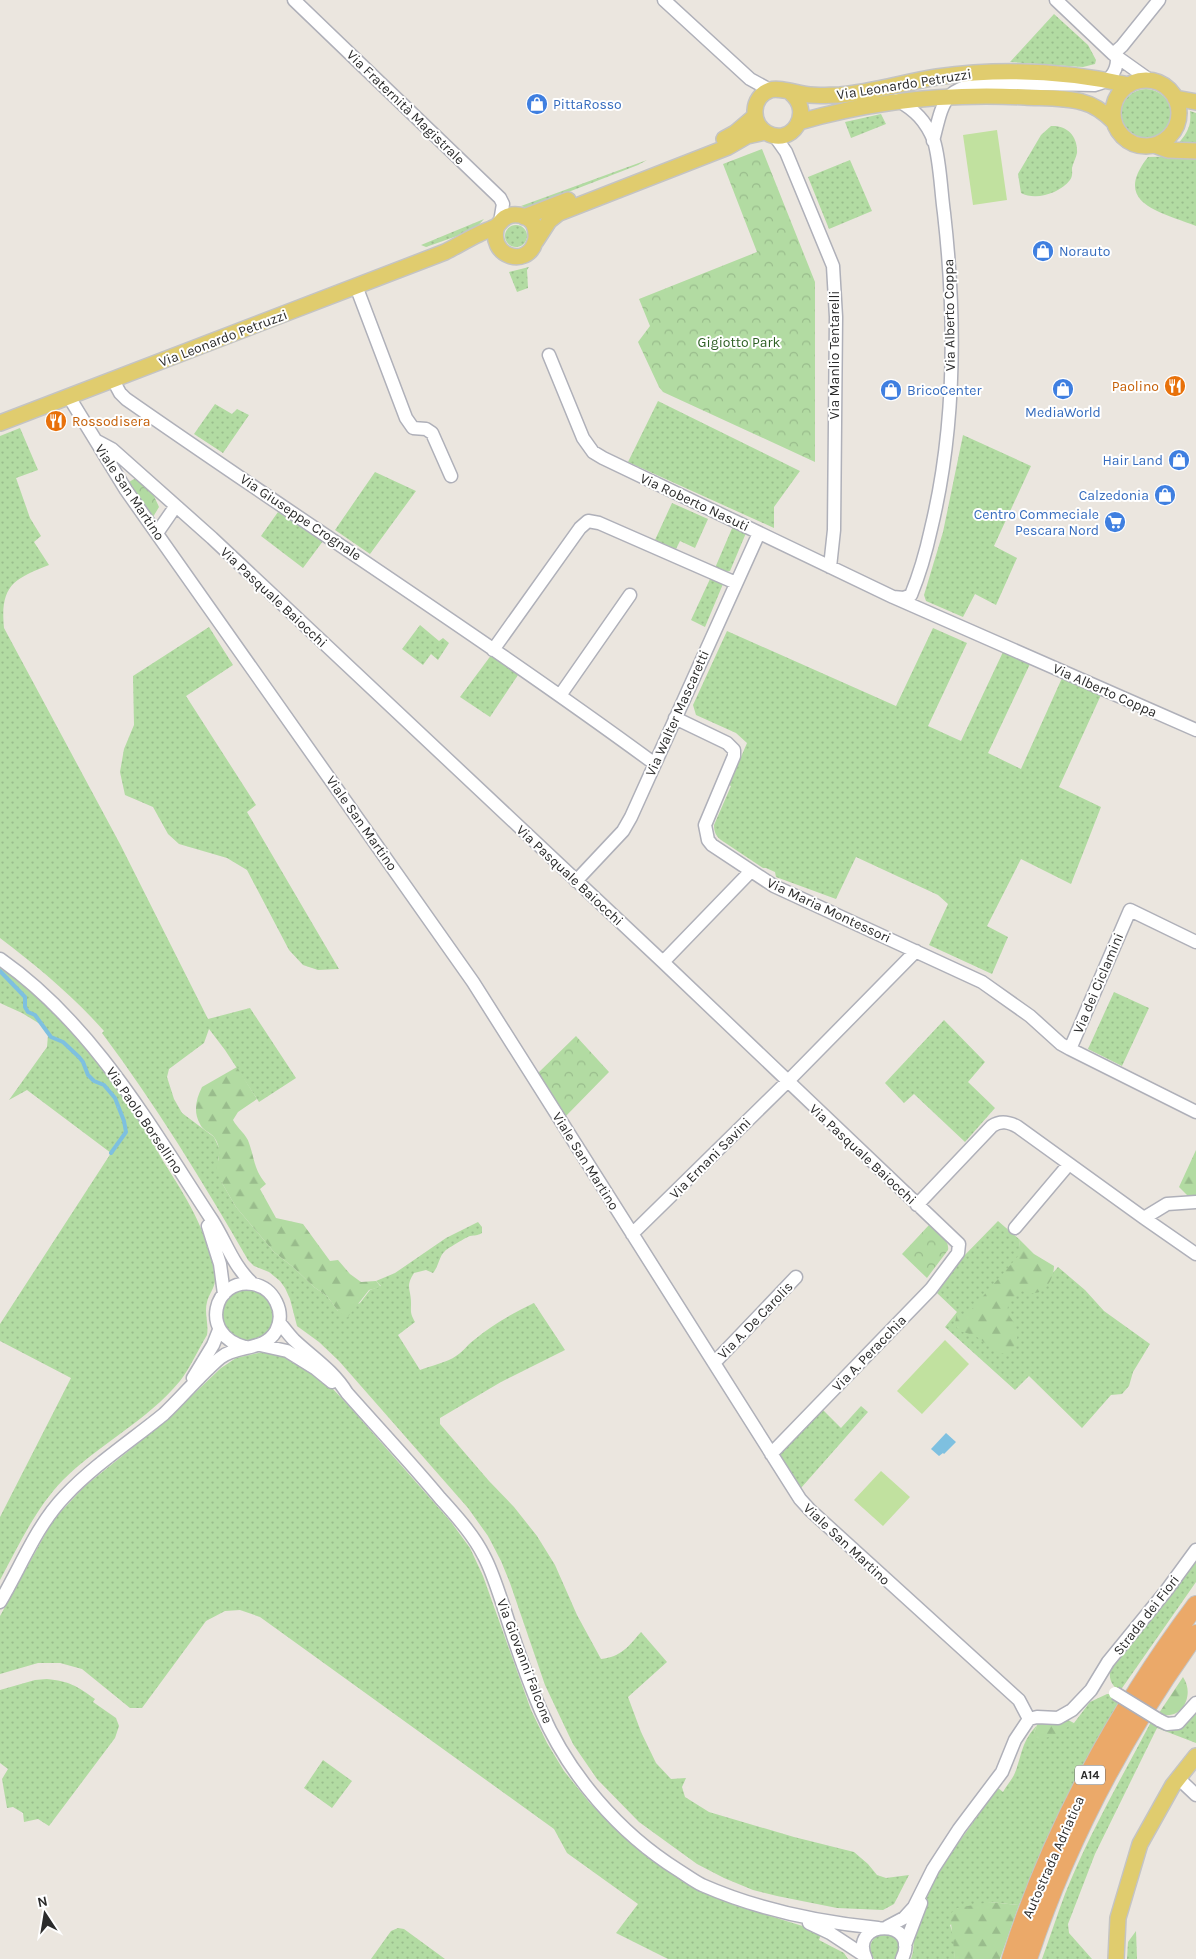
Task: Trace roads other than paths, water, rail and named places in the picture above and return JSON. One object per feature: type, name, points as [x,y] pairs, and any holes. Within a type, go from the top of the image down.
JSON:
[{"type":"highway","name":"Autostrada Adriatica","points":[[1010,1959],[1037,1888],[1072,1809],[1123,1716],[1164,1650],[1196,1605]]},
{"type":"highway","name":"Autostrada Adriatica","points":[[1028,1959],[1058,1882],[1098,1795],[1138,1721],[1196,1634]]},
{"type":"main road","name":"Via Leonardo Petruzzi","points":[[791,93],[846,94],[932,78],[987,72],[1039,73],[1130,84]]},
{"type":"main road","points":[[1151,81],[1165,86],[1175,98],[1178,112],[1176,127],[1170,136],[1154,145],[1144,146],[1121,135],[1114,122],[1113,108],[1120,93],[1130,84],[1151,81]]},
{"type":"main road","points":[[770,90],[785,90],[791,93],[798,100],[801,108],[782,131],[758,125],[755,116],[758,100],[770,90]]},
{"type":"main road","name":"Via Leonardo Petruzzi","points":[[536,241],[545,226],[558,213],[728,148],[751,134],[782,131],[843,110],[897,100],[949,95],[995,96],[1084,102],[1100,110],[1114,122]]},
{"type":"main road","points":[[1175,98],[1196,102]]},
{"type":"main road","points":[[524,216],[533,224],[537,235],[536,241],[533,248],[527,253],[513,256],[500,249],[495,238],[498,224],[511,215],[524,216],[725,138],[735,133],[755,116]]},
{"type":"main road","points":[[1154,145],[1168,150],[1196,151]]},
{"type":"main road","name":"Via Leonardo Petruzzi","points":[[0,423],[445,252],[498,224]]},
{"type":"main road","name":"Via Leonardo Petruzzi","points":[[445,252],[480,245],[500,249]]},
{"type":"main road","points":[[1116,1959],[1118,1918],[1140,1844],[1178,1778],[1196,1756]]},
{"type":"street","name":"Via Fraternità Magistrale","points":[[294,0],[500,198],[503,204],[498,224]]},
{"type":"street","points":[[664,0],[750,79],[770,90]]},
{"type":"street","points":[[1056,0],[1115,57],[1151,81]]},
{"type":"street","points":[[1107,80],[1115,71],[1115,57],[1122,46],[1159,0]]},
{"type":"street","points":[[1115,57],[1130,84]]},
{"type":"street","name":"Via Leonardo Petruzzi","points":[[949,95],[966,86],[987,83],[1095,85],[1107,80]]},
{"type":"street","name":"Via Alberto Coppa","points":[[893,597],[904,598],[911,595],[918,578],[939,498],[949,418],[952,312],[950,274],[942,194],[934,141],[940,113],[949,95]]},
{"type":"street","name":"Via Alberto Coppa","points":[[897,100],[912,108],[918,114],[934,141]]},
{"type":"street","name":"Via Manlio Tentarelli","points":[[782,131],[786,152],[833,266],[836,317],[834,530],[830,567]]},
{"type":"street","points":[[356,286],[406,418],[413,428],[426,429],[432,433],[451,476]]},
{"type":"street","name":"Via Roberto Nasuti","points":[[549,355],[583,438],[593,452],[612,463],[893,597]]},
{"type":"street","name":"Via Giuseppe Crognale","points":[[113,380],[120,393],[133,404],[493,650],[561,694],[655,764]]},
{"type":"street","name":"Viale San Martino","points":[[69,397],[117,476],[171,554],[454,952],[800,1499],[1019,1700],[1029,1719]]},
{"type":"street","name":"Via Pasquale Baiocchi","points":[[94,439],[112,449],[212,538],[663,962],[957,1242],[960,1247]]},
{"type":"street","points":[[117,476],[131,467]]},
{"type":"street","points":[[157,533],[176,507]]},
{"type":"street","points":[[493,650],[580,528],[588,521],[599,523],[736,583]]},
{"type":"street","name":"Via Walter Mascaretti","points":[[576,881],[623,831],[631,816],[760,532]]},
{"type":"street","name":"Via Alberto Coppa","points":[[918,578],[917,594],[921,604],[931,614]]},
{"type":"street","points":[[561,694],[630,595]]},
{"type":"street","name":"Via Alberto Coppa","points":[[893,597],[1196,730]]},
{"type":"street","name":"Via Maria Montessori","points":[[675,718],[727,742],[734,750],[734,756],[705,825],[708,840],[712,845],[774,886],[982,982],[1030,1016],[1061,1044],[1070,1049]]},
{"type":"street","points":[[663,962],[751,870]]},
{"type":"street","name":"Via dei Ciclamini","points":[[1196,942],[1130,910],[1070,1049],[1196,1112]]},
{"type":"street","name":"Via Ernani Savini","points":[[632,1234],[916,951]]},
{"type":"street","name":"Via Paolo Borsellino","points":[[0,959],[18,972],[78,1028],[124,1085],[213,1221],[243,1275],[253,1284]]},
{"type":"street","points":[[918,1205],[992,1126],[999,1122],[1011,1124],[1018,1127],[1196,1254]]},
{"type":"street","points":[[1015,1228],[1068,1164]]},
{"type":"street","name":"Via Paolo Borsellino","points":[[199,1202],[220,1264],[224,1294]]},
{"type":"street","points":[[1144,1218],[1167,1204],[1196,1202]]},
{"type":"street","name":"Via A. Peracchia","points":[[771,1454],[931,1289],[955,1258],[960,1247]]},
{"type":"street","name":"Via A. De Carolis","points":[[714,1363],[796,1277]]},
{"type":"street","points":[[0,1602],[39,1529],[64,1496],[165,1413],[222,1356],[244,1347],[260,1345],[272,1336],[279,1322],[280,1313],[274,1297],[261,1286],[253,1284],[237,1285],[224,1294],[216,1311],[219,1330],[225,1338],[234,1344],[244,1347]]},
{"type":"street","name":"Via Giovanni Falcone","points":[[279,1322],[293,1339],[330,1370],[347,1393],[474,1538],[495,1580],[541,1711],[559,1746],[581,1780],[609,1812],[645,1846],[668,1864],[701,1884],[751,1904],[790,1915],[839,1924],[882,1928]]},
{"type":"street","points":[[180,1396],[214,1346],[219,1330]]},
{"type":"street","name":"Via Giovanni Falcone","points":[[260,1345],[287,1351],[347,1393]]},
{"type":"street","name":"Strada dei Fiori","points":[[1098,1680],[1108,1662],[1166,1591],[1196,1550]]},
{"type":"street","points":[[902,1959],[905,1945],[932,1869],[959,1829],[1002,1772],[1015,1740],[1029,1719],[1064,1716],[1072,1710],[1098,1680],[1115,1693],[1168,1724],[1178,1723],[1196,1704]]},
{"type":"street","points":[[1178,1778],[1196,1795]]},
{"type":"street","points":[[866,1958],[864,1943],[872,1931],[909,1914],[926,1884]]},
{"type":"street","name":"Via Giovanni Falcone","points":[[790,1915],[830,1933],[866,1958]]},
{"type":"street","points":[[882,1928],[892,1928],[901,1935],[905,1945]]},
{"type":"water","points":[[946,1433],[956,1442],[944,1454],[939,1456],[931,1449]]},
{"type":"waterway","points":[[0,971],[25,997],[25,1007],[28,1012],[35,1015],[51,1037],[63,1042],[79,1057],[88,1075],[94,1081],[104,1085],[115,1098],[126,1132],[111,1153]]},
{"type":"place","name":"PittaRosso","points":[[537,104]]},
{"type":"place","name":"Norauto","points":[[1043,251]]},
{"type":"place","name":"Paolino","points":[[1175,386]]},
{"type":"place","name":"MediaWorld","points":[[1063,389]]},
{"type":"place","name":"BricoCenter","points":[[891,390]]},
{"type":"place","name":"Rossodisera","points":[[56,421]]},
{"type":"place","name":"Hair Land","points":[[1179,460]]},
{"type":"place","name":"Calzedonia","points":[[1165,495]]},
{"type":"place","name":"Centro Commeciale Pescara Nord","points":[[1115,522]]},
{"type":"park label","name":"Gigiotto Park","points":[[739,342]]}]
